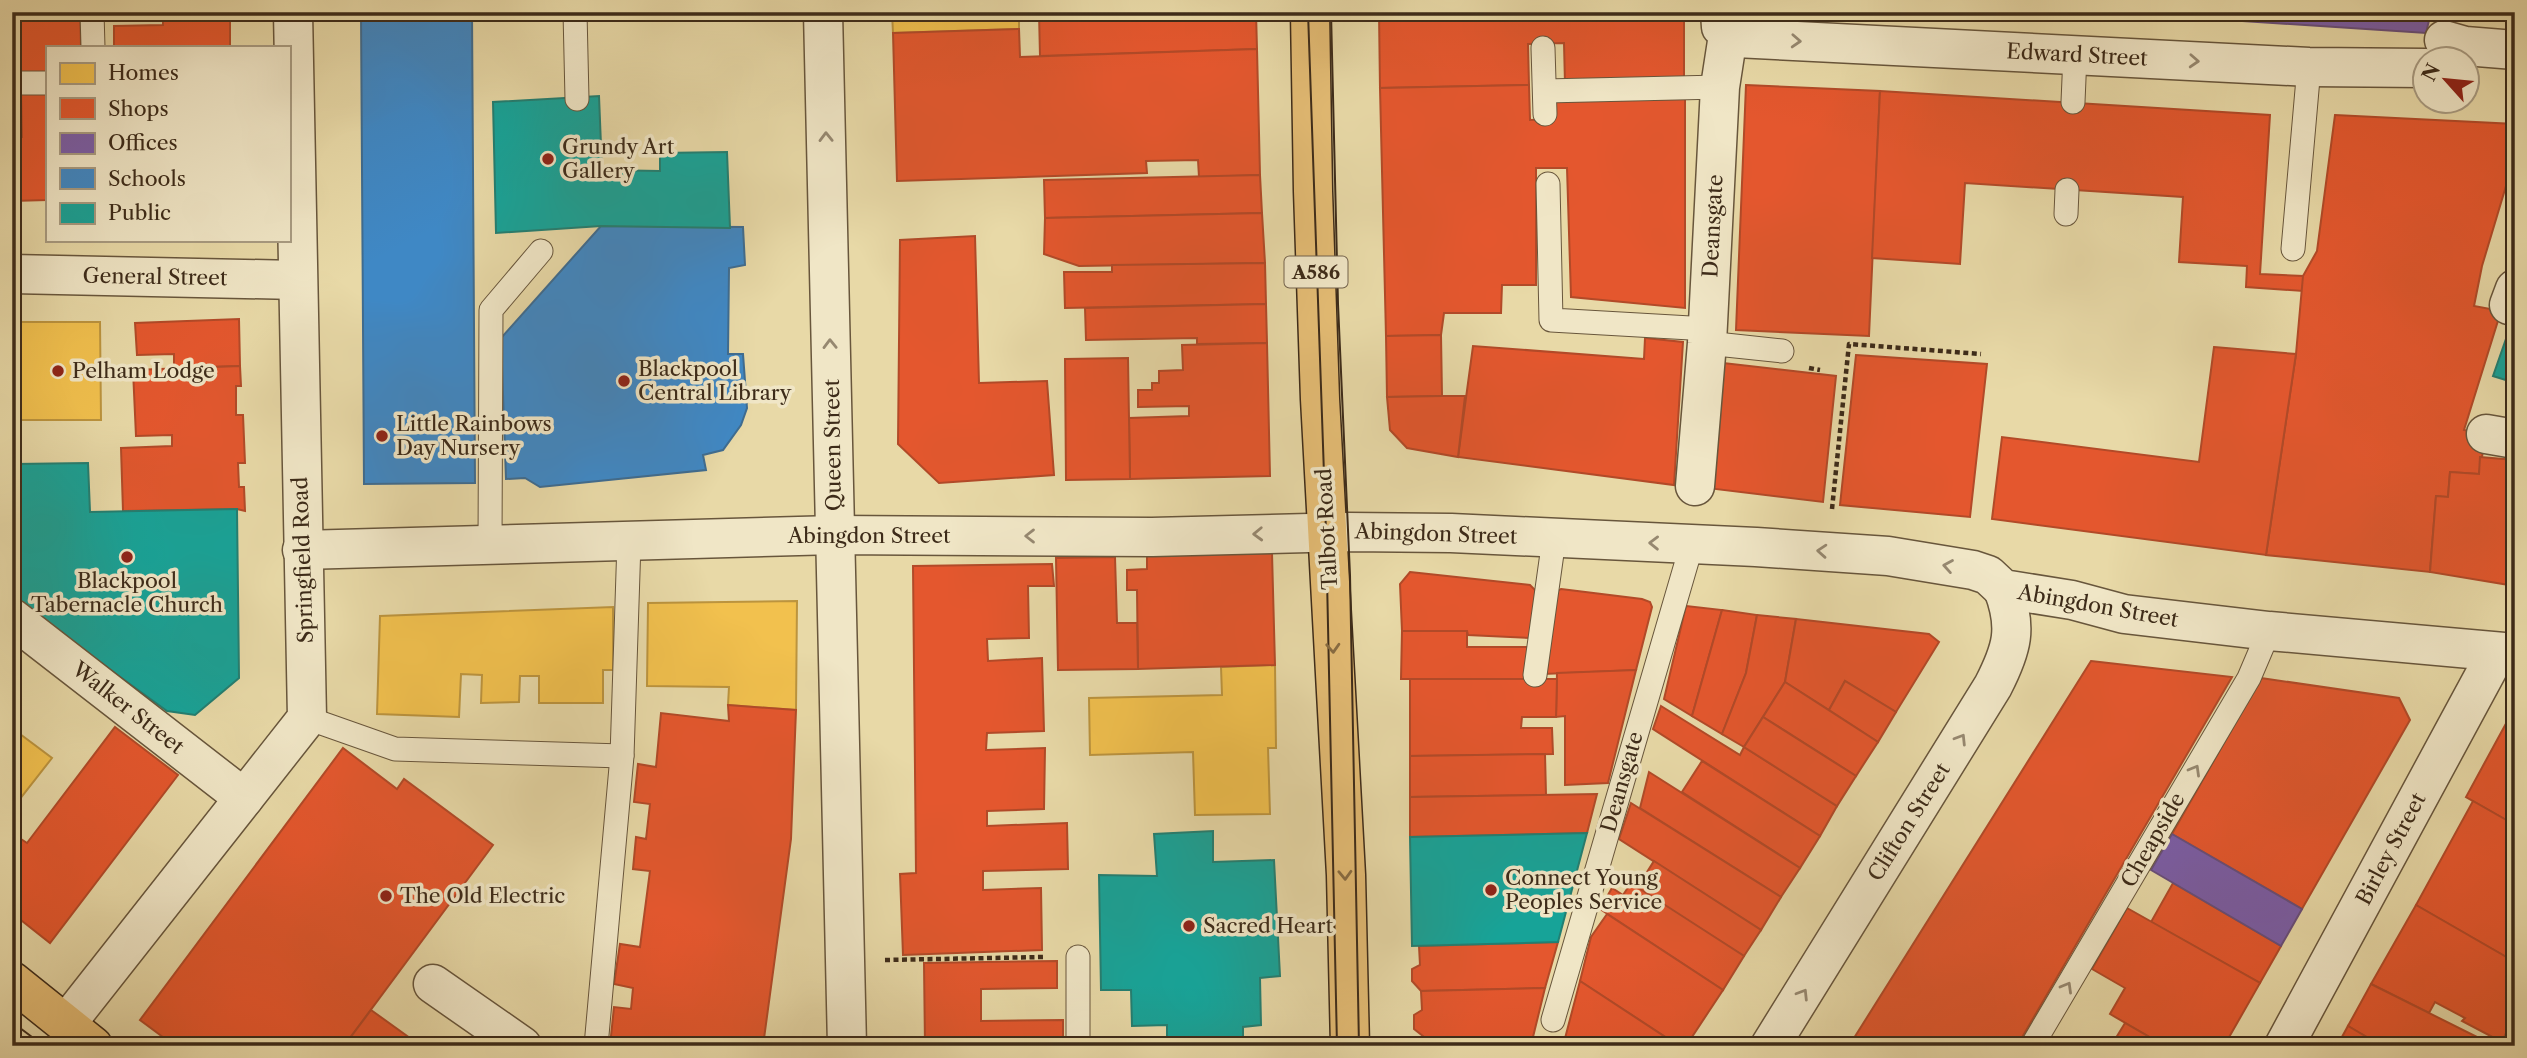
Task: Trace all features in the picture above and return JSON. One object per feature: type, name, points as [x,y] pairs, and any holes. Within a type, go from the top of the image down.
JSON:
[{"type":"main road","name":"Talbot Road","points":[[1310,12],[1313,191],[1326,532],[1346,875],[1350,1046]]},
{"type":"main road","points":[[12,981],[79,1035]]},
{"type":"street","name":"Springfield Road","points":[[293,12],[307,718]]},
{"type":"street","name":"Queen Street","points":[[823,12],[847,1046]]},
{"type":"street","name":"Edward Street","points":[[1724,24],[1741,38],[2309,67],[2417,69],[2439,45],[2515,50]]},
{"type":"street","name":"Deansgate","points":[[1695,486],[1708,336],[1724,24]]},
{"type":"street","name":"General Street","points":[[12,274],[297,280]]},
{"type":"street","name":"Abingdon Street","points":[[302,550],[835,535],[1152,537],[1326,532],[1451,533],[1692,544],[1888,556],[1973,570],[1988,575],[2003,589],[2072,600],[2124,614],[2269,631],[2506,653]]},
{"type":"street","name":"Clifton Street","points":[[1770,1046],[1993,686],[2005,662],[2013,634],[2010,607],[2003,589]]},
{"type":"street","name":"Walker Street","points":[[12,618],[244,798]]},
{"type":"street","name":"Birley Street","points":[[2284,1046],[2506,653]]},
{"type":"street","points":[[79,1035],[244,798],[307,718]]},
{"type":"street","points":[[433,984],[522,1046]]},
{"type":"lane","points":[[92,12],[93,46]]},
{"type":"lane","points":[[575,12],[577,99]]},
{"type":"lane","points":[[1543,48],[1545,103],[1720,87]]},
{"type":"lane","points":[[2073,103],[2075,55]]},
{"type":"lane","points":[[2293,250],[2309,67]]},
{"type":"lane","points":[[12,83],[46,83]]},
{"type":"lane","points":[[1548,184],[1551,320],[1708,336],[1782,351]]},
{"type":"lane","points":[[2066,214],[2067,190]]},
{"type":"lane","points":[[490,545],[491,310],[541,251]]},
{"type":"lane","points":[[1535,675],[1554,539]]},
{"type":"lane","points":[[596,1046],[622,756],[629,542]]},
{"type":"lane","name":"Deansgate","points":[[1553,1020],[1692,544]]},
{"type":"lane","name":"Cheapside","points":[[2032,1046],[2249,678],[2269,631]]},
{"type":"lane","points":[[307,718],[395,749],[622,756]]},
{"type":"lane","points":[[1078,957],[1078,1046]]},
{"type":"path","points":[[1826,552],[1849,344],[1981,354]]},
{"type":"path","points":[[845,961],[1078,957]]},
{"type":"building: Homes","points":[[892,12],[1019,12],[1019,29],[893,33]]},
{"type":"building: Homes","name":"Pelham Lodge","points":[[16,322],[100,322],[101,420],[16,420]]},
{"type":"building: Homes","points":[[797,601],[796,710],[728,705],[729,687],[647,686],[648,603]]},
{"type":"building: Homes","points":[[613,607],[613,670],[603,670],[603,703],[539,703],[539,676],[520,676],[519,702],[481,703],[482,675],[461,674],[459,717],[377,714],[380,616]]},
{"type":"building: Homes","points":[[1275,665],[1276,748],[1268,748],[1270,814],[1195,815],[1193,752],[1090,755],[1089,698],[1222,695],[1221,667]]},
{"type":"building: Homes","points":[[12,728],[52,758],[12,809]]},
{"type":"building: Homes","points":[[1533,1037],[1550,1046],[1428,1046],[1428,1040]]},
{"type":"building: Shops","points":[[12,12],[80,12],[81,46],[46,46],[46,73],[12,74]]},
{"type":"building: Shops","points":[[163,12],[230,12],[230,46],[114,46],[114,26],[163,25]]},
{"type":"building: Shops","points":[[1256,12],[1257,49],[1040,56],[1039,13]]},
{"type":"building: Shops","points":[[1379,12],[1684,12],[1684,79],[1565,84],[1564,43],[1528,44],[1529,85],[1380,88]]},
{"type":"building: Shops","points":[[1019,29],[1020,57],[1257,49],[1260,175],[1199,177],[1198,160],[1146,161],[1147,173],[897,181],[893,33]]},
{"type":"building: Shops","points":[[1529,85],[1530,120],[1554,119],[1554,98],[1685,95],[1685,308],[1571,297],[1567,168],[1536,168],[1536,285],[1502,285],[1501,313],[1444,313],[1441,335],[1386,336],[1380,88]]},
{"type":"building: Shops","points":[[1746,85],[1880,91],[1869,336],[1736,330]]},
{"type":"building: Shops","points":[[1880,91],[2270,115],[2260,274],[2303,276],[2303,291],[2246,287],[2247,266],[2179,262],[2183,197],[1965,183],[1960,264],[1872,258]]},
{"type":"building: Shops","points":[[21,92],[46,92],[46,200],[12,201],[12,137],[22,137]]},
{"type":"building: Shops","points":[[2335,115],[2515,124],[2515,156],[2482,266],[2474,306],[2501,311],[2464,430],[2486,434],[2479,474],[2450,472],[2448,497],[2436,496],[2430,572],[2266,555],[2296,354],[2303,276],[2317,251]]},
{"type":"building: Shops","points":[[1260,175],[1262,213],[1045,218],[1044,180]]},
{"type":"building: Shops","points":[[1262,213],[1265,263],[1079,266],[1044,254],[1045,218]]},
{"type":"building: Shops","points":[[975,236],[979,383],[1047,381],[1054,475],[939,483],[898,444],[900,240]]},
{"type":"building: Shops","points":[[1265,263],[1266,304],[1065,308],[1064,272],[1112,272],[1112,265]]},
{"type":"building: Shops","points":[[1266,304],[1267,343],[1197,344],[1197,338],[1086,340],[1085,308]]},
{"type":"building: Shops","points":[[239,319],[240,366],[174,368],[174,354],[137,355],[135,323]]},
{"type":"building: Shops","points":[[1441,335],[1442,396],[1387,397],[1386,336]]},
{"type":"building: Shops","points":[[1645,338],[1683,342],[1674,485],[1458,457],[1473,346],[1644,359]]},
{"type":"building: Shops","points":[[1267,343],[1270,476],[1130,479],[1129,418],[1189,416],[1189,406],[1138,407],[1138,390],[1152,390],[1152,383],[1159,383],[1159,371],[1183,370],[1182,345]]},
{"type":"building: Shops","points":[[2214,347],[2296,354],[2266,555],[1992,519],[2002,437],[2199,462]]},
{"type":"building: Shops","points":[[1856,355],[1987,364],[1970,517],[1840,505]]},
{"type":"building: Shops","points":[[1128,358],[1130,479],[1066,480],[1065,359]]},
{"type":"building: Shops","points":[[1723,363],[1836,376],[1823,502],[1707,488]]},
{"type":"building: Shops","points":[[240,366],[241,386],[236,386],[236,415],[243,415],[245,463],[238,463],[239,487],[244,487],[245,511],[123,511],[121,448],[172,446],[172,435],[136,436],[133,370]]},
{"type":"building: Shops","points":[[1465,396],[1458,457],[1407,448],[1390,430],[1387,397]]},
{"type":"building: Shops","points":[[2480,457],[2515,460],[2515,586],[2430,572],[2436,496],[2448,497],[2450,472],[2479,474]]},
{"type":"building: Shops","points":[[1272,553],[1275,665],[1138,669],[1137,590],[1127,590],[1127,570],[1147,569],[1147,555]]},
{"type":"building: Shops","points":[[1115,557],[1117,623],[1137,623],[1138,669],[1058,670],[1056,558]]},
{"type":"building: Shops","points":[[1052,564],[1054,586],[1028,586],[1029,638],[987,639],[988,661],[1042,658],[1044,731],[987,733],[986,750],[1045,748],[1044,809],[987,811],[987,826],[1067,823],[1068,869],[983,871],[983,890],[1041,888],[1042,950],[903,955],[900,874],[916,873],[913,566]]},
{"type":"building: Shops","points":[[1410,572],[1530,585],[1538,593],[1531,638],[1468,635],[1467,631],[1402,631],[1400,584]]},
{"type":"building: Shops","points":[[1561,589],[1650,602],[1652,607],[1636,670],[1544,674],[1556,592]]},
{"type":"building: Shops","points":[[1686,606],[1722,610],[1692,716],[1664,699]]},
{"type":"building: Shops","points":[[1722,610],[1757,615],[1746,673],[1722,734],[1692,716]]},
{"type":"building: Shops","points":[[1757,615],[1796,619],[1785,682],[1744,747],[1722,734],[1746,673]]},
{"type":"building: Shops","points":[[1796,619],[1929,634],[1939,642],[1896,712],[1845,681],[1829,710],[1785,682]]},
{"type":"building: Shops","points":[[1402,631],[1467,631],[1467,647],[1530,647],[1526,679],[1401,679]]},
{"type":"building: Shops","points":[[2091,661],[2232,677],[2017,1046],[1849,1046]]},
{"type":"building: Shops","points":[[1636,670],[1608,783],[1565,785],[1565,716],[1556,717],[1557,673]]},
{"type":"building: Shops","points":[[2261,678],[2399,698],[2410,720],[2302,909],[2172,834]]},
{"type":"building: Shops","points":[[1410,679],[1557,679],[1556,717],[1522,717],[1521,728],[1552,728],[1553,754],[1410,756]]},
{"type":"building: Shops","points":[[1845,681],[1896,712],[1878,742],[1829,710]]},
{"type":"building: Shops","points":[[1785,682],[1878,742],[1856,776],[1763,717]]},
{"type":"building: Shops","points":[[728,705],[796,710],[791,839],[763,1046],[610,1046],[614,1007],[631,1009],[633,988],[614,984],[620,944],[640,947],[650,871],[633,869],[636,837],[646,839],[650,804],[634,802],[638,764],[656,767],[661,713],[729,721]]},
{"type":"building: Shops","points":[[1661,706],[1740,755],[1744,747],[1837,806],[1820,836],[1653,729]]},
{"type":"building: Shops","points":[[2515,707],[2515,825],[2466,797]]},
{"type":"building: Shops","points":[[1763,717],[1856,776],[1837,806],[1744,747]]},
{"type":"building: Shops","points":[[115,727],[178,775],[50,943],[12,913],[12,833],[27,843]]},
{"type":"building: Shops","points":[[343,748],[397,789],[404,779],[493,845],[344,1046],[175,1046],[140,1020]]},
{"type":"building: Shops","points":[[1545,754],[1546,795],[1410,797],[1410,756]]},
{"type":"building: Shops","points":[[1702,761],[1820,836],[1800,868],[1682,792]]},
{"type":"building: Shops","points":[[1649,772],[1800,868],[1781,897],[1640,808]]},
{"type":"building: Shops","points":[[1597,794],[1587,833],[1410,837],[1410,797]]},
{"type":"building: Shops","points":[[2473,801],[2515,825],[2515,962],[2416,905]]},
{"type":"building: Shops","points":[[1631,803],[1781,897],[1761,930],[1619,839]]},
{"type":"building: Shops","points":[[1654,861],[1761,930],[1744,956],[1637,888]]},
{"type":"building: Shops","points":[[1631,883],[1744,956],[1723,990],[1600,909],[1612,888],[1623,895]]},
{"type":"building: Shops","points":[[2173,883],[2281,946],[2260,983],[2151,922]]},
{"type":"building: Shops","points":[[2416,905],[2515,962],[2515,1013],[2502,1042],[2462,1021],[2465,1018],[2435,1002],[2429,1013],[2371,984]]},
{"type":"building: Shops","points":[[2127,908],[2260,983],[2224,1046],[2165,1046],[2110,1014],[2125,988],[2092,969]]},
{"type":"building: Shops","points":[[1607,914],[1723,990],[1686,1046],[1679,1046],[1580,981],[1591,937]]},
{"type":"building: Shops","points":[[1558,942],[1545,988],[1421,991],[1412,981],[1412,969],[1420,965],[1419,946]]},
{"type":"building: Shops","points":[[1057,961],[1057,988],[981,989],[981,1021],[1063,1020],[1063,1046],[925,1046],[924,963]]},
{"type":"building: Shops","points":[[1580,981],[1679,1046],[1563,1046]]},
{"type":"building: Shops","points":[[2371,984],[2495,1046],[2382,1046],[2348,1026]]},
{"type":"building: Shops","points":[[1545,988],[1533,1037],[1428,1040],[1414,1029],[1414,1015],[1422,1010],[1421,991]]},
{"type":"building: Shops","points":[[371,1010],[421,1046],[344,1046]]},
{"type":"building: Shops","points":[[2125,1023],[2165,1046],[2111,1046]]},
{"type":"building: Shops","points":[[2348,1026],[2382,1046],[2337,1046]]},
{"type":"building: Offices","points":[[2105,12],[2431,12],[2426,33]]},
{"type":"building: Offices","points":[[2172,834],[2302,909],[2281,946],[2151,870]]},
{"type":"building: Schools","points":[[361,12],[472,12],[475,483],[364,484]]},
{"type":"building: Schools","name":"Blackpool Central Library","points":[[601,226],[743,227],[745,265],[729,268],[728,354],[743,354],[747,408],[741,425],[723,450],[703,455],[706,470],[540,487],[525,478],[506,479],[501,338]]},
{"type":"building: Public","name":"Grundy Art Gallery","points":[[599,96],[602,170],[660,171],[660,153],[727,152],[730,228],[601,226],[496,233],[493,102]]},
{"type":"building: Public","points":[[2515,313],[2515,383],[2493,376]]},
{"type":"building: Public","name":"Blackpool Tabernacle Church","points":[[88,463],[90,512],[237,509],[239,678],[195,715],[167,711],[17,602],[15,464]]},
{"type":"building: Public","name":"Sacred Heart","points":[[1213,831],[1213,862],[1274,860],[1280,976],[1260,978],[1261,1025],[1243,1027],[1243,1046],[1167,1046],[1167,1025],[1132,1026],[1131,990],[1101,990],[1099,875],[1157,876],[1154,834]]},
{"type":"building: Public","name":"Connect Young Peoples Service","points":[[1587,833],[1558,942],[1412,946],[1410,837]]},
{"type":"tram line","points":[[1308,12],[1326,532],[1337,1046]]},
{"type":"tram line","points":[[1331,12],[1338,304],[1350,575],[1359,1046]]},
{"type":"tram line","points":[[12,1022],[44,1046]]},
{"type":"place","name":"Grundy Art Gallery","points":[[548,159]]},
{"type":"place","name":"Pelham Lodge","points":[[58,371]]},
{"type":"place","name":"Blackpool Central Library","points":[[624,381]]},
{"type":"place","name":"Little Rainbows Day Nursery","points":[[382,436]]},
{"type":"place","name":"Blackpool Tabernacle Church","points":[[127,557]]},
{"type":"place","name":"Connect Young Peoples Service","points":[[1491,890]]},
{"type":"place","name":"The Old Electric","points":[[386,896]]},
{"type":"place","name":"Sacred Heart","points":[[1189,926]]}]
